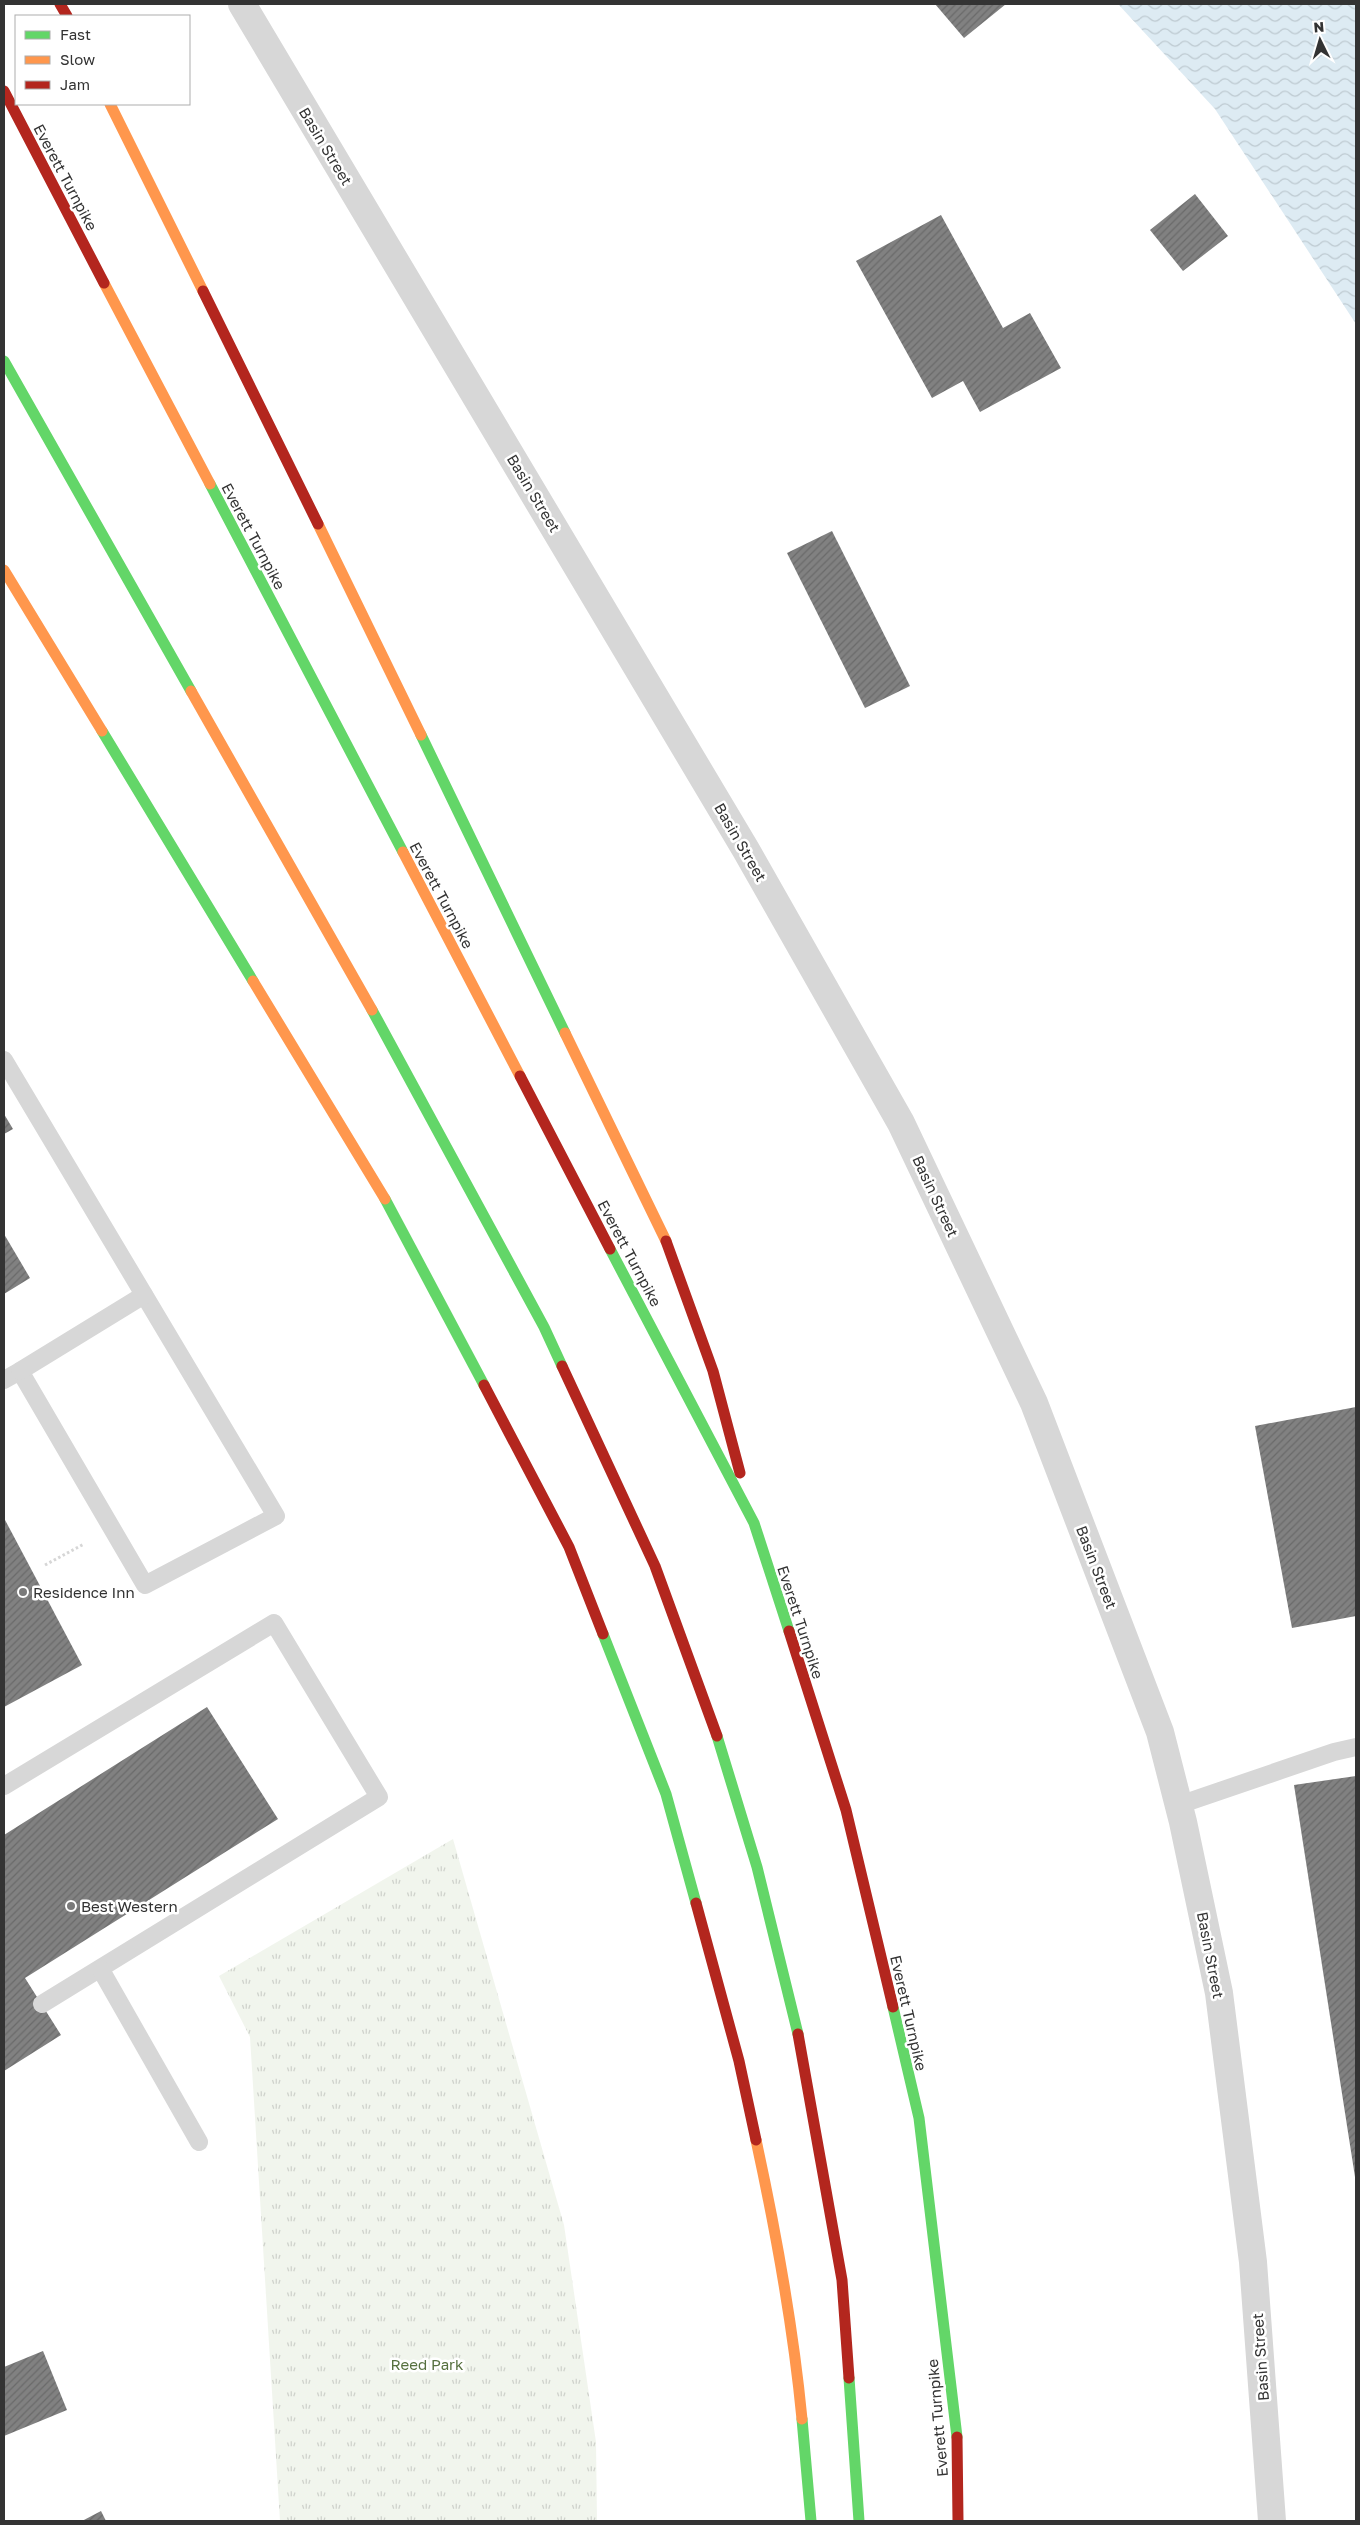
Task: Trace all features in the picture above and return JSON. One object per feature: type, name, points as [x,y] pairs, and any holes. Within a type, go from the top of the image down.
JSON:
[{"type":"highway","points":[[60,4],[66,15]]},
{"type":"highway","name":"Everett Turnpike","points":[[4,91],[754,1523],[846,1810],[919,2118],[957,2433],[958,2521]]},
{"type":"highway","points":[[110,105],[297,478],[672,1253],[713,1371],[754,1523]]},
{"type":"highway","points":[[4,361],[419,1094],[544,1328],[655,1566],[711,1715],[757,1867],[796,2021],[842,2280],[859,2521]]},
{"type":"highway","points":[[4,570],[398,1220],[569,1547],[666,1794],[739,2061],[775,2226],[796,2358],[811,2521]]},
{"type":"street","name":"Basin Street","points":[[242,4],[741,842],[901,1122],[1034,1403],[1160,1732],[1179,1804],[1219,1993],[1253,2262],[1272,2521]]},
{"type":"lane","points":[[4,1060],[276,1516],[145,1585],[20,1371]]},
{"type":"lane","points":[[4,1380],[144,1295]]},
{"type":"lane","points":[[4,1786],[274,1623],[379,1797],[42,2004]]},
{"type":"lane","points":[[1179,1804],[1334,1752],[1356,1747]]},
{"type":"lane","points":[[100,1970],[199,2142]]},
{"type":"path","points":[[45,1565],[112,1529]]},
{"type":"green space","name":"Reed Park","points":[[453,1839],[564,2225],[596,2442],[597,2521],[280,2521],[250,2037],[219,1976]]},
{"type":"water","points":[[1118,4],[1356,4],[1356,324],[1215,109]]},
{"type":"building","points":[[935,4],[1006,4],[964,38]]},
{"type":"building","points":[[1195,194],[1228,236],[1183,271],[1150,230]]},
{"type":"building","points":[[941,215],[1003,328],[1030,313],[1061,368],[980,412],[963,381],[932,398],[856,261]]},
{"type":"building","points":[[832,531],[910,686],[865,708],[787,553]]},
{"type":"building","points":[[4,1114],[13,1129],[4,1134]]},
{"type":"building","points":[[4,1234],[30,1278],[4,1294]]},
{"type":"building","points":[[1356,1407],[1356,1616],[1292,1628],[1255,1426]]},
{"type":"building","name":"Residence Inn","points":[[4,1518],[82,1665],[4,1707]]},
{"type":"building","name":"Best Western","points":[[207,1707],[278,1819],[25,1978],[61,2035],[4,2071],[4,1835]]},
{"type":"building","points":[[1356,1776],[1356,2177],[1355,2177],[1294,1785]]},
{"type":"building","points":[[43,2351],[67,2410],[4,2436],[4,2367]]},
{"type":"building","points":[[101,2511],[106,2521],[82,2521]]},
{"type":"traffic: fast","points":[[4,361],[191,691]]},
{"type":"traffic: fast","points":[[210,484],[403,852]]},
{"type":"traffic: fast","points":[[102,731],[253,981]]},
{"type":"traffic: fast","points":[[421,735],[565,1033]]},
{"type":"traffic: fast","points":[[372,1010],[544,1327],[562,1366]]},
{"type":"traffic: fast","points":[[385,1199],[484,1385]]},
{"type":"traffic: fast","points":[[610,1249],[754,1523],[789,1631]]},
{"type":"traffic: fast","points":[[603,1634],[666,1794],[696,1903]]},
{"type":"traffic: fast","points":[[717,1736],[757,1867],[798,2034]]},
{"type":"traffic: fast","points":[[893,2007],[919,2118],[957,2437]]},
{"type":"traffic: fast","points":[[849,2378],[859,2521]]},
{"type":"traffic: fast","points":[[802,2419],[811,2521]]},
{"type":"traffic: slow","points":[[110,105],[203,291]]},
{"type":"traffic: slow","points":[[104,283],[210,484]]},
{"type":"traffic: slow","points":[[318,524],[421,735]]},
{"type":"traffic: slow","points":[[4,570],[102,731]]},
{"type":"traffic: slow","points":[[191,691],[372,1010]]},
{"type":"traffic: slow","points":[[403,852],[520,1076]]},
{"type":"traffic: slow","points":[[253,981],[385,1199]]},
{"type":"traffic: slow","points":[[565,1033],[666,1241]]},
{"type":"traffic: slow","points":[[756,2140],[783,2279],[802,2419]]},
{"type":"traffic: jam","points":[[60,4],[66,15]]},
{"type":"traffic: jam","points":[[4,91],[104,283]]},
{"type":"traffic: jam","points":[[203,291],[318,524]]},
{"type":"traffic: jam","points":[[520,1076],[610,1249]]},
{"type":"traffic: jam","points":[[666,1241],[713,1371],[740,1473]]},
{"type":"traffic: jam","points":[[562,1366],[655,1566],[717,1736]]},
{"type":"traffic: jam","points":[[484,1385],[569,1547],[603,1634]]},
{"type":"traffic: jam","points":[[789,1631],[846,1810],[893,2007]]},
{"type":"traffic: jam","points":[[696,1903],[739,2061],[756,2140]]},
{"type":"traffic: jam","points":[[798,2034],[842,2280],[849,2378]]},
{"type":"traffic: jam","points":[[957,2437],[958,2521]]},
{"type":"place","name":"Residence Inn","points":[[23,1592]]},
{"type":"place","name":"Best Western","points":[[71,1906]]}]
